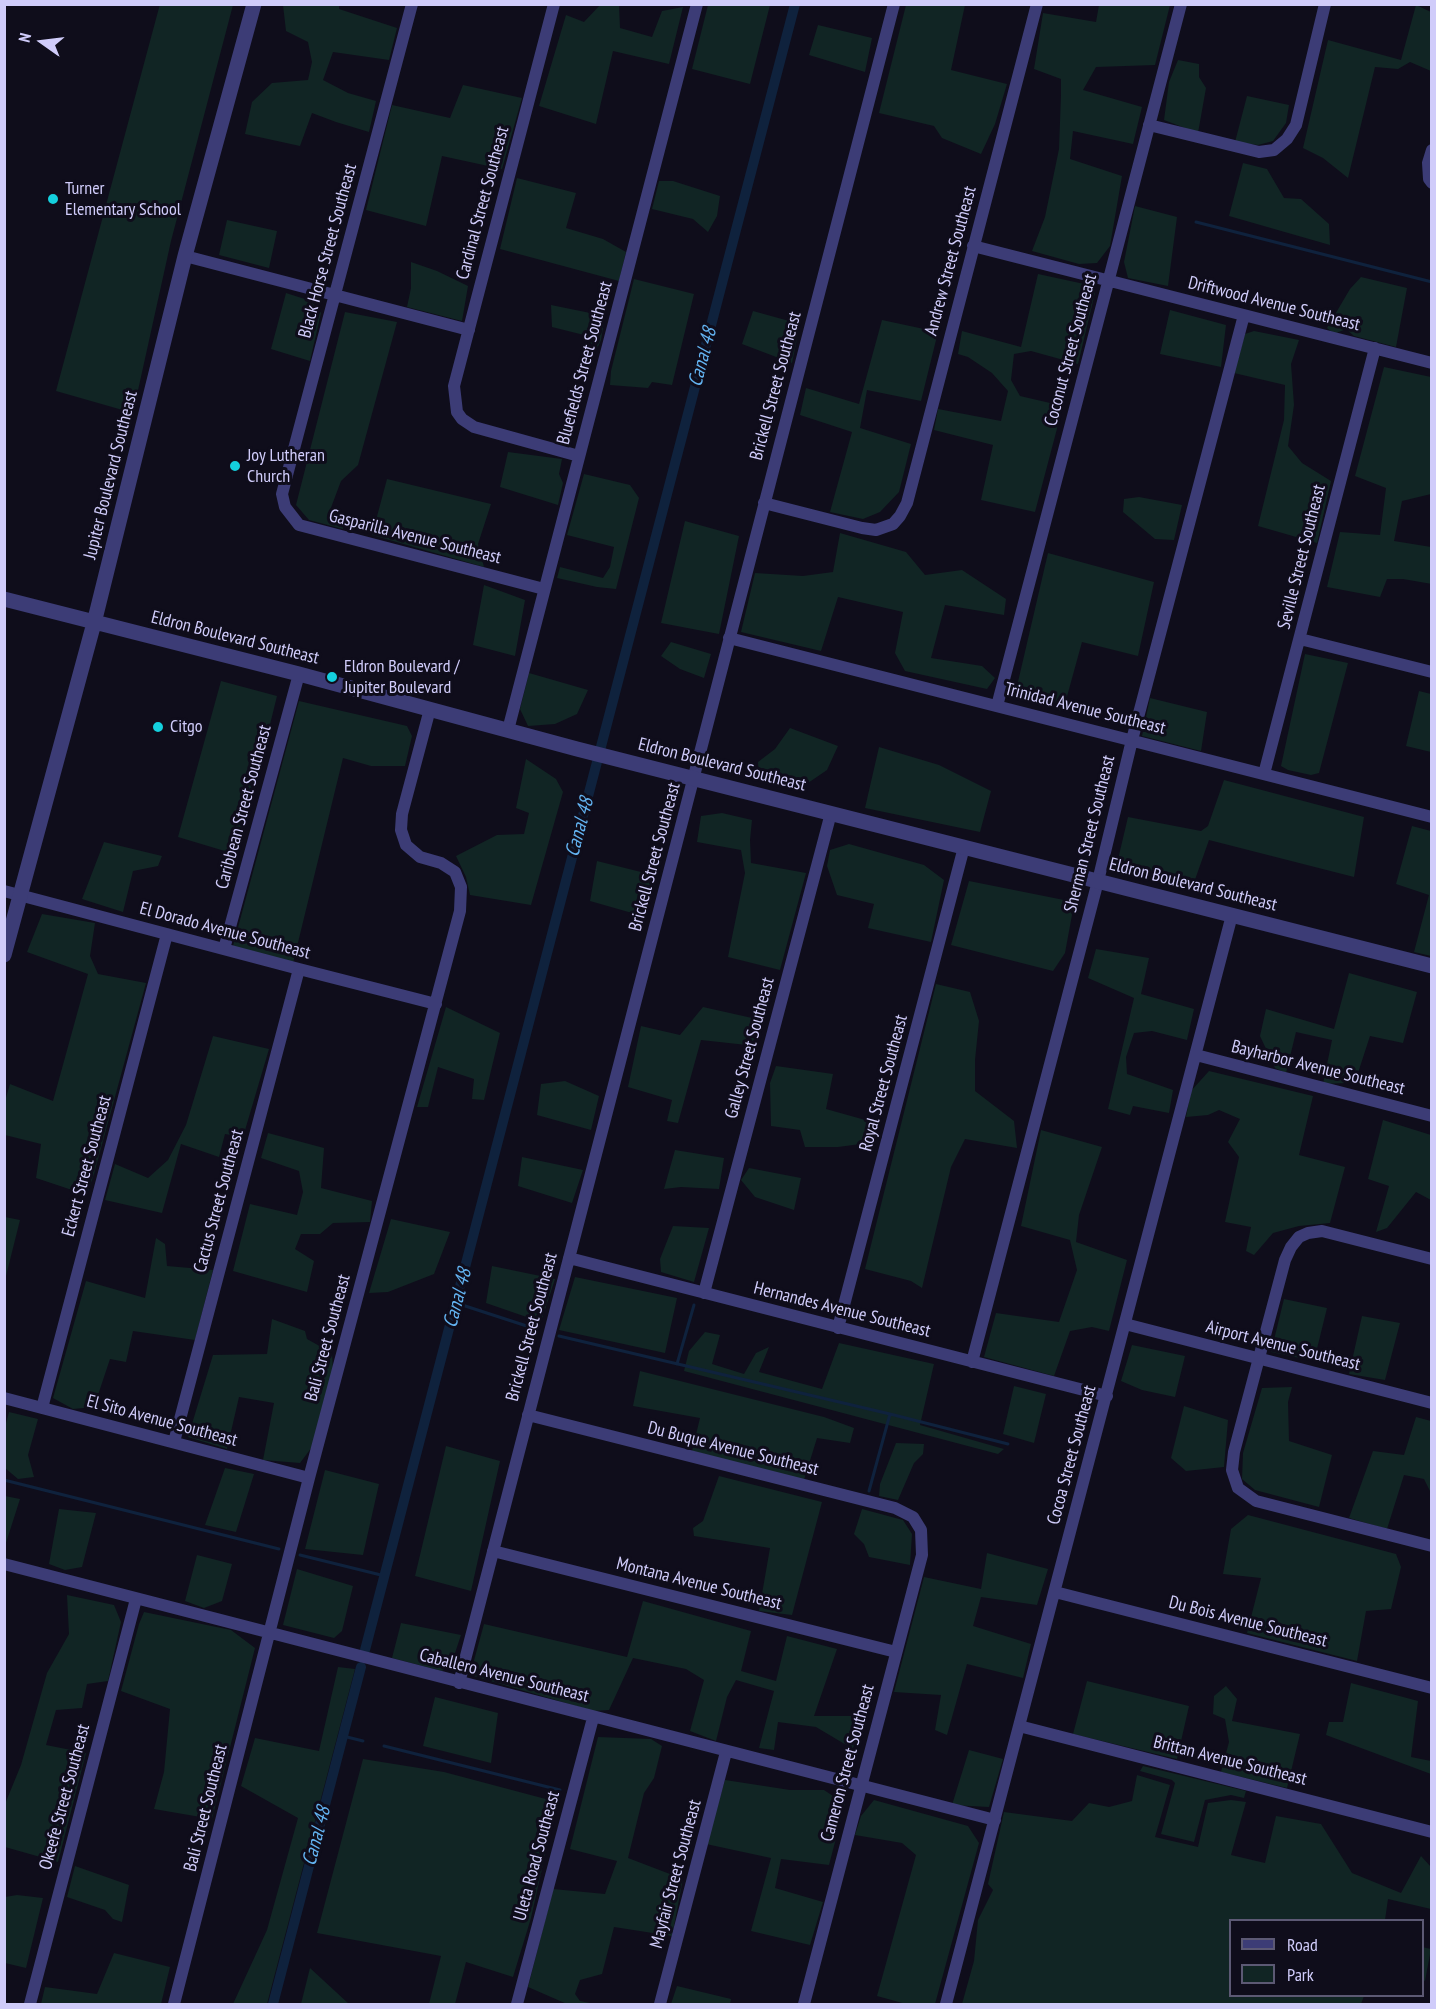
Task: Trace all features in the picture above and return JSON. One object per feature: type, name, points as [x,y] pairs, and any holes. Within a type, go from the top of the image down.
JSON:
[{"type":"street","name":"Jupiter Boulevard Southeast","points":[[4,955],[94,623],[185,256],[254,4]]},
{"type":"street","name":"Black Horse Street Southeast","points":[[285,507],[282,494],[412,4]]},
{"type":"street","name":"Cardinal Street Southeast","points":[[554,4],[454,386],[457,412],[462,419],[474,427],[579,456]]},
{"type":"street","name":"Bluefields Street Southeast","points":[[508,730],[697,4]]},
{"type":"street","name":"Brickell Street Southeast","points":[[459,1683],[894,4]]},
{"type":"street","name":"Andrew Street Southeast","points":[[764,503],[876,530],[893,524],[900,516],[907,503],[1037,4]]},
{"type":"street","name":"Coconut Street Southeast","points":[[997,706],[1181,4]]},
{"type":"street","points":[[1149,124],[1259,152],[1274,150],[1287,139],[1296,125],[1325,4]]},
{"type":"street","points":[[1431,150],[1428,163],[1431,183]]},
{"type":"street","name":"Driftwood Avenue Southeast","points":[[973,246],[1431,363]]},
{"type":"street","points":[[185,256],[469,330]]},
{"type":"street","name":"Sherman Street Southeast","points":[[972,1362],[1244,315]]},
{"type":"street","name":"Seville Street Southeast","points":[[1264,774],[1375,348]]},
{"type":"street","name":"Gasparilla Avenue Southeast","points":[[285,507],[298,525],[315,531],[544,589]]},
{"type":"street","name":"Eldron Boulevard Southeast","points":[[4,599],[299,674],[577,749],[1431,966]]},
{"type":"street","name":"Trinidad Avenue Southeast","points":[[729,638],[1431,818]]},
{"type":"street","points":[[1299,639],[1431,672]]},
{"type":"street","name":"Caribbean Street Southeast","points":[[224,949],[299,674]]},
{"type":"street","name":"Bali Street Southeast","points":[[174,2004],[309,1478],[460,911],[461,887],[455,872],[441,863],[420,856],[406,845],[401,830],[402,814],[430,709]]},
{"type":"street","name":"Galley Street Southeast","points":[[704,1293],[831,813]]},
{"type":"street","name":"Royal Street Southeast","points":[[838,1328],[964,847]]},
{"type":"street","name":"El Dorado Avenue Southeast","points":[[4,891],[436,1004]]},
{"type":"street","name":"Cocoa Street Southeast","points":[[946,2004],[1232,915]]},
{"type":"street","name":"Eckert Street Southeast","points":[[42,1408],[167,934]]},
{"type":"street","name":"Cactus Street Southeast","points":[[174,1442],[299,969]]},
{"type":"street","name":"Bayharbor Avenue Southeast","points":[[1196,1055],[1431,1116]]},
{"type":"street","points":[[1431,1259],[1322,1232],[1308,1233],[1299,1237],[1285,1260],[1234,1452],[1232,1470],[1238,1488],[1257,1501],[1431,1546]]},
{"type":"street","name":"Hernandes Avenue Southeast","points":[[569,1258],[1107,1396]]},
{"type":"street","name":"Airport Avenue Southeast","points":[[1125,1324],[1431,1402]]},
{"type":"street","name":"El Sito Avenue Southeast","points":[[4,1398],[309,1478]]},
{"type":"street","name":"Du Buque Avenue Southeast","points":[[528,1415],[895,1508],[913,1517],[921,1530]]},
{"type":"street","name":"Cameron Street Southeast","points":[[804,2004],[922,1555],[921,1530]]},
{"type":"street","name":"Montana Avenue Southeast","points":[[493,1551],[896,1652]]},
{"type":"street","name":"Caballero Avenue Southeast","points":[[4,1564],[995,1820]]},
{"type":"street","name":"Du Bois Avenue Southeast","points":[[1055,1592],[1431,1688]]},
{"type":"street","name":"Okeefe Street Southeast","points":[[30,2004],[136,1599]]},
{"type":"street","name":"Uleta Road Southeast","points":[[517,2004],[593,1718]]},
{"type":"street","name":"Brittan Avenue Southeast","points":[[1019,1726],[1431,1832]]},
{"type":"street","name":"Mayfair Street Southeast","points":[[660,2004],[726,1752]]},
{"type":"green space","points":[[160,4],[233,5],[171,241],[133,413],[56,391]]},
{"type":"green space","points":[[601,4],[619,5],[620,28],[652,37],[662,11],[683,7],[669,64],[613,51],[596,124],[539,106],[566,15],[584,22]]},
{"type":"green space","points":[[283,5],[339,5],[339,9],[397,28],[389,60],[333,52],[323,80],[348,93],[376,101],[369,132],[312,113],[300,146],[245,134],[252,102],[272,83],[308,80],[312,62],[308,42],[286,31]]},
{"type":"green space","points":[[708,5],[770,5],[750,84],[692,69]]},
{"type":"green space","points":[[906,5],[965,5],[951,70],[1007,84],[995,124],[981,154],[942,138],[934,126],[879,113]]},
{"type":"green space","points":[[1099,5],[1170,5],[1155,65],[1096,67],[1083,90],[1142,107],[1133,144],[1073,131],[1070,159],[1122,176],[1110,246],[1097,263],[1079,264],[1032,251],[1045,217],[1059,149],[1061,95],[1061,79],[1034,69],[1043,13],[1096,22]]},
{"type":"green space","points":[[1416,5],[1431,12],[1431,71],[1410,62],[1398,69],[1375,67],[1348,178],[1323,158],[1303,148],[1328,40],[1401,60]]},
{"type":"green space","points":[[818,25],[872,38],[865,72],[809,55]]},
{"type":"green space","points":[[1178,60],[1199,64],[1199,77],[1206,88],[1198,133],[1164,120],[1169,82]]},
{"type":"green space","points":[[463,85],[522,98],[502,169],[442,156],[426,226],[366,210],[392,105],[450,118]]},
{"type":"green space","points":[[1247,96],[1289,105],[1286,123],[1273,141],[1258,145],[1235,142]]},
{"type":"green space","points":[[1243,163],[1267,169],[1284,198],[1301,199],[1329,224],[1330,245],[1229,216]]},
{"type":"green space","points":[[517,178],[576,193],[566,228],[603,239],[626,252],[619,281],[500,249]]},
{"type":"green space","points":[[659,181],[673,181],[720,196],[717,216],[708,232],[693,219],[652,209]]},
{"type":"green space","points":[[1135,206],[1177,217],[1168,286],[1128,278],[1124,262]]},
{"type":"green space","points":[[227,220],[277,231],[269,268],[219,255]]},
{"type":"green space","points":[[411,262],[468,286],[462,321],[407,307],[411,288]]},
{"type":"green space","points":[[1038,274],[1089,285],[1095,293],[1078,364],[1031,351],[1014,354],[1011,380],[1020,396],[1063,406],[1035,512],[981,500],[993,445],[934,430],[938,409],[1001,421],[1008,391],[992,373],[968,357],[958,354],[962,331],[1021,347]]},
{"type":"green space","points":[[1361,277],[1407,288],[1396,347],[1354,336],[1346,329],[1334,334],[1327,328],[1350,289]]},
{"type":"green space","points":[[634,279],[694,294],[672,385],[652,382],[648,388],[610,385],[611,371]]},
{"type":"green space","points":[[286,293],[311,301],[321,313],[310,361],[271,349]]},
{"type":"green space","points":[[551,305],[605,316],[601,340],[595,353],[588,336],[552,327]]},
{"type":"green space","points":[[1170,310],[1226,325],[1221,367],[1160,354]]},
{"type":"green space","points":[[753,311],[800,324],[792,363],[742,344]]},
{"type":"green space","points":[[345,312],[397,322],[358,465],[341,481],[329,513],[345,519],[343,529],[309,520],[296,505]]},
{"type":"green space","points":[[882,320],[938,332],[921,401],[867,390],[860,428],[911,444],[899,492],[880,512],[863,519],[830,512],[852,432],[800,415],[806,388],[859,404]]},
{"type":"green space","points":[[1254,331],[1299,340],[1291,364],[1294,405],[1288,446],[1302,463],[1331,481],[1317,543],[1258,526],[1284,420],[1285,385],[1234,373],[1245,334]]},
{"type":"green space","points":[[1384,367],[1431,377],[1431,494],[1402,501],[1394,541],[1431,547],[1432,584],[1387,579],[1380,597],[1327,587],[1340,532],[1380,535],[1386,488],[1355,476]]},
{"type":"green space","points":[[508,452],[562,459],[559,474],[563,483],[558,505],[500,487]]},
{"type":"green space","points":[[584,474],[630,485],[639,498],[616,589],[557,578],[560,567],[603,578],[610,567],[614,547],[567,535]]},
{"type":"green space","points":[[387,479],[491,504],[478,544],[484,567],[372,535]]},
{"type":"green space","points":[[1139,497],[1182,505],[1174,540],[1155,539],[1123,512],[1124,499]]},
{"type":"green space","points":[[685,521],[739,536],[719,634],[661,623]]},
{"type":"green space","points":[[840,533],[906,552],[925,575],[962,570],[1006,599],[1004,615],[945,605],[931,658],[982,666],[995,678],[987,689],[905,671],[895,653],[903,612],[838,597],[821,651],[741,632],[755,573],[803,576],[833,572]]},
{"type":"green space","points":[[1048,553],[1154,582],[1138,656],[1082,642],[1063,711],[1014,699]]},
{"type":"green space","points":[[484,585],[525,600],[515,656],[473,645]]},
{"type":"green space","points":[[671,642],[711,654],[704,678],[680,669],[661,656]]},
{"type":"green space","points":[[1305,654],[1348,663],[1319,773],[1311,775],[1288,770],[1281,766]]},
{"type":"green space","points":[[529,673],[588,690],[577,714],[555,724],[528,726],[520,709]]},
{"type":"green space","points":[[221,681],[277,696],[238,855],[178,837]]},
{"type":"green space","points":[[1419,691],[1431,694],[1431,752],[1406,746]]},
{"type":"green space","points":[[1150,698],[1207,712],[1201,751],[1142,736]]},
{"type":"green space","points":[[299,701],[407,726],[412,736],[405,766],[371,766],[343,758],[293,963],[233,946]]},
{"type":"green space","points":[[790,728],[838,746],[827,770],[808,783],[791,779],[759,779],[758,762],[775,749]]},
{"type":"green space","points":[[879,747],[939,765],[991,791],[980,832],[865,808]]},
{"type":"green space","points":[[526,759],[556,779],[563,792],[531,905],[470,895],[466,877],[456,856],[497,835],[524,834],[529,813],[516,808]]},
{"type":"green space","points":[[1224,780],[1364,817],[1354,877],[1209,840],[1191,891],[1135,875],[1115,872],[1128,817],[1201,831],[1208,826]]},
{"type":"green space","points":[[722,813],[752,820],[751,863],[806,873],[780,970],[728,957],[745,873],[741,850],[697,842],[701,816]]},
{"type":"green space","points":[[1412,826],[1431,831],[1431,956],[1414,952],[1429,895],[1396,884]]},
{"type":"green space","points":[[104,842],[162,856],[158,866],[133,871],[123,912],[82,899]]},
{"type":"green space","points":[[849,844],[924,865],[944,880],[931,942],[868,928],[874,904],[837,895],[827,866],[830,850]]},
{"type":"green space","points":[[651,848],[664,852],[646,917],[590,901],[597,861],[645,873]]},
{"type":"green space","points":[[969,881],[1069,901],[1072,915],[1065,953],[1053,971],[951,945]]},
{"type":"green space","points":[[42,914],[95,923],[90,956],[98,974],[146,983],[87,1195],[36,1178],[41,1144],[5,1135],[5,1101],[10,1084],[53,1101],[88,974],[27,952]]},
{"type":"green space","points":[[1096,949],[1149,958],[1141,994],[1194,1009],[1187,1040],[1152,1031],[1134,1033],[1126,1057],[1127,1074],[1173,1090],[1169,1113],[1133,1106],[1130,1115],[1108,1109],[1134,998],[1088,978]]},
{"type":"green space","points":[[1349,973],[1417,992],[1403,1043],[1370,1036],[1357,1076],[1347,1083],[1323,1084],[1332,1040],[1296,1032],[1286,1073],[1275,1068],[1260,1036],[1266,1009],[1334,1029]]},
{"type":"green space","points":[[936,984],[970,992],[979,1021],[975,1091],[1014,1121],[1017,1148],[965,1139],[951,1167],[922,1288],[911,1281],[865,1269]]},
{"type":"green space","points":[[446,1007],[500,1033],[484,1100],[472,1099],[474,1079],[438,1067],[428,1107],[417,1107]]},
{"type":"green space","points":[[703,1007],[761,1020],[756,1046],[701,1040],[678,1123],[667,1121],[672,1100],[628,1087],[641,1026],[680,1035]]},
{"type":"green space","points":[[213,1036],[269,1049],[243,1137],[225,1134],[219,1157],[181,1144],[162,1213],[105,1200],[115,1164],[148,1178],[168,1160],[186,1125]]},
{"type":"green space","points":[[776,1066],[833,1074],[826,1109],[876,1123],[868,1143],[838,1147],[805,1147],[800,1130],[771,1126],[770,1083]]},
{"type":"green space","points":[[1209,1071],[1313,1096],[1299,1155],[1345,1167],[1330,1223],[1299,1226],[1273,1233],[1254,1255],[1246,1251],[1251,1227],[1225,1222],[1239,1157],[1228,1142],[1240,1119],[1219,1110],[1208,1115],[1186,1117],[1191,1091]]},
{"type":"green space","points":[[565,1081],[599,1096],[591,1130],[537,1115],[541,1084]]},
{"type":"green space","points":[[1383,1120],[1431,1135],[1431,1200],[1416,1192],[1387,1228],[1376,1232],[1389,1186],[1368,1179]]},
{"type":"green space","points":[[1041,1130],[1102,1147],[1079,1215],[1076,1242],[1127,1260],[1109,1331],[1092,1327],[1070,1331],[1054,1376],[984,1357],[996,1313],[1059,1322],[1077,1270],[1070,1240],[1021,1226]]},
{"type":"green space","points":[[268,1133],[324,1148],[321,1188],[372,1201],[370,1222],[333,1223],[320,1234],[301,1234],[295,1249],[314,1261],[307,1292],[233,1271],[250,1204],[297,1215],[303,1192],[299,1171],[261,1158]]},
{"type":"green space","points":[[675,1150],[724,1158],[719,1189],[681,1187],[664,1189]]},
{"type":"green space","points":[[522,1157],[583,1170],[572,1203],[518,1186]]},
{"type":"green space","points":[[749,1168],[801,1178],[794,1210],[755,1197],[741,1180]]},
{"type":"green space","points":[[4,1217],[20,1220],[5,1280]]},
{"type":"green space","points":[[391,1219],[450,1232],[434,1274],[388,1292],[369,1293]]},
{"type":"green space","points":[[673,1226],[709,1228],[694,1282],[661,1272],[660,1259]]},
{"type":"green space","points":[[156,1238],[165,1244],[167,1266],[213,1270],[195,1340],[133,1331],[126,1362],[110,1359],[94,1407],[73,1409],[53,1398],[86,1281],[145,1298]]},
{"type":"green space","points":[[492,1266],[555,1279],[541,1322],[486,1303]]},
{"type":"green space","points":[[575,1277],[677,1298],[665,1353],[559,1330]]},
{"type":"green space","points":[[1284,1299],[1327,1308],[1314,1361],[1271,1352]]},
{"type":"green space","points":[[1362,1316],[1400,1323],[1385,1380],[1349,1374]]},
{"type":"green space","points":[[272,1319],[305,1331],[307,1339],[332,1353],[333,1370],[312,1447],[300,1463],[263,1460],[274,1403],[239,1397],[227,1449],[188,1437],[213,1355],[267,1354]]},
{"type":"green space","points":[[705,1332],[720,1335],[712,1364],[744,1374],[756,1353],[769,1347],[759,1372],[822,1389],[839,1343],[934,1364],[920,1425],[1004,1449],[998,1454],[684,1371],[689,1351]]},
{"type":"green space","points":[[1132,1345],[1185,1356],[1175,1397],[1142,1390],[1121,1381]]},
{"type":"green space","points":[[640,1371],[824,1417],[854,1428],[850,1443],[817,1438],[804,1480],[692,1451],[700,1418],[633,1406]]},
{"type":"green space","points":[[1014,1386],[1046,1394],[1034,1443],[1003,1434]]},
{"type":"green space","points":[[1292,1387],[1288,1402],[1289,1441],[1332,1455],[1319,1507],[1255,1490],[1242,1479],[1243,1453],[1262,1388]]},
{"type":"green space","points":[[1184,1406],[1228,1420],[1224,1467],[1186,1471],[1171,1458]]},
{"type":"green space","points":[[9,1412],[38,1419],[28,1455],[34,1477],[18,1479],[5,1468],[5,1427]]},
{"type":"green space","points":[[1416,1417],[1431,1421],[1431,1493],[1424,1479],[1404,1475],[1387,1529],[1349,1518],[1373,1451],[1404,1455]]},
{"type":"green space","points":[[896,1443],[924,1444],[923,1454],[914,1463],[898,1500],[879,1496],[880,1484]]},
{"type":"green space","points":[[446,1446],[500,1461],[471,1591],[415,1576]]},
{"type":"green space","points":[[225,1468],[254,1474],[236,1532],[205,1525]]},
{"type":"green space","points":[[325,1470],[379,1484],[363,1555],[305,1549]]},
{"type":"green space","points":[[719,1476],[822,1502],[792,1615],[759,1611],[770,1548],[694,1536],[693,1528],[703,1521]]},
{"type":"green space","points":[[4,1496],[20,1499],[5,1546]]},
{"type":"green space","points":[[59,1509],[96,1513],[82,1567],[65,1570],[49,1564]]},
{"type":"green space","points":[[862,1509],[903,1520],[912,1534],[910,1565],[869,1557],[864,1544],[854,1534]]},
{"type":"green space","points":[[1248,1515],[1396,1554],[1401,1567],[1391,1609],[1366,1611],[1357,1661],[1247,1633],[1261,1578],[1223,1574],[1231,1529]]},
{"type":"green space","points":[[987,1553],[1048,1569],[1037,1605],[981,1597],[973,1626],[1031,1644],[1023,1678],[967,1664],[947,1735],[935,1730],[941,1695],[894,1692],[924,1577],[981,1589]]},
{"type":"green space","points":[[197,1555],[232,1564],[222,1601],[204,1608],[185,1601]]},
{"type":"green space","points":[[297,1569],[353,1586],[342,1631],[334,1638],[283,1625]]},
{"type":"green space","points":[[67,1595],[114,1605],[121,1622],[108,1681],[87,1684],[82,1708],[56,1710],[46,1745],[86,1753],[58,1862],[5,1847],[5,1804],[21,1765],[47,1673],[69,1634]]},
{"type":"green space","points":[[643,1601],[751,1631],[741,1671],[776,1681],[787,1636],[837,1649],[814,1716],[861,1716],[853,1749],[816,1727],[778,1722],[774,1750],[759,1748],[774,1691],[736,1680],[727,1697],[716,1741],[690,1731],[704,1680],[686,1669],[633,1658],[609,1710],[593,1711],[470,1675],[484,1624],[627,1657]]},
{"type":"green space","points":[[144,1612],[231,1630],[255,1648],[212,1819],[154,1809],[164,1772],[170,1709],[121,1691]]},
{"type":"green space","points":[[401,1623],[461,1635],[452,1662],[442,1671],[392,1658]]},
{"type":"green space","points":[[338,1667],[355,1669],[267,2004],[233,2004],[267,1930],[298,1818],[241,1786],[255,1738],[319,1751]]},
{"type":"green space","points":[[1087,1681],[1189,1706],[1177,1759],[1073,1734]]},
{"type":"green space","points":[[1351,1683],[1418,1701],[1411,1757],[1431,1761],[1431,1774],[1326,1735],[1329,1722],[1343,1722]]},
{"type":"green space","points":[[1226,1686],[1237,1699],[1232,1721],[1300,1734],[1287,1788],[1221,1772],[1229,1742],[1225,1719],[1213,1714],[1214,1696]]},
{"type":"green space","points":[[435,1697],[498,1713],[491,1763],[423,1746]]},
{"type":"green space","points":[[598,1737],[651,1739],[662,1746],[654,1778],[644,1793],[628,1858],[683,1879],[672,1936],[614,1927],[602,1974],[580,1980],[575,1994],[580,2001],[595,2004],[567,2004],[528,1987],[553,1889],[605,1894],[617,1861],[570,1849]]},
{"type":"green space","points":[[969,1750],[1003,1759],[989,1807],[952,1805]]},
{"type":"green space","points":[[363,1759],[444,1772],[557,1802],[531,1918],[513,1977],[466,1962],[455,2004],[429,2004],[441,1956],[317,1933]]},
{"type":"green space","points":[[1143,1766],[1246,1791],[1244,1798],[1231,1795],[1205,1800],[1194,1842],[1161,1834],[1175,1783],[1172,1780],[1140,1771]]},
{"type":"green space","points":[[1137,1775],[1170,1785],[1155,1837],[1198,1847],[1208,1803],[1231,1800],[1246,1802],[1231,1855],[1265,1863],[1276,1816],[1321,1824],[1352,1873],[1401,1893],[1421,1856],[1431,1867],[1431,1909],[1388,1899],[1385,1919],[1229,1919],[1229,1997],[1364,1997],[1361,2004],[962,2004],[974,1961],[978,1920],[993,1890],[988,1884],[1004,1812],[1072,1821],[1089,1803],[1109,1807],[1132,1801]]},
{"type":"green space","points":[[725,1780],[790,1790],[824,1790],[845,1804],[829,1865],[781,1859],[775,1888],[823,1902],[810,1945],[751,1931],[771,1858],[706,1844]]},
{"type":"green space","points":[[874,1800],[968,1826],[979,1843],[935,2004],[906,2004],[877,1996],[916,1855],[902,1843],[855,1835],[861,1816]]},
{"type":"green space","points":[[75,1866],[129,1885],[122,1922],[113,1919],[105,1910],[67,1897]]},
{"type":"green space","points":[[17,1895],[43,1898],[26,1968],[5,1963],[5,1897]]},
{"type":"green space","points":[[1424,1947],[1431,1949],[1424,1980]]},
{"type":"green space","points":[[114,1953],[170,1967],[161,2004],[41,2004],[45,1987],[97,1994]]},
{"type":"green space","points":[[310,1968],[349,2004],[301,2004]]},
{"type":"green space","points":[[677,1986],[731,1999],[730,2004],[671,2004]]},
{"type":"waterway","name":"Canal 48","points":[[365,1650],[795,4]]},
{"type":"waterway","points":[[1196,222],[1432,282]]},
{"type":"waterway","points":[[456,1303],[536,1329]]},
{"type":"waterway","points":[[677,1364],[694,1305]]},
{"type":"waterway","points":[[559,1336],[1008,1444]]},
{"type":"waterway","points":[[869,1491],[890,1414]]},
{"type":"waterway","points":[[4,1480],[279,1549]]},
{"type":"waterway","points":[[300,1555],[385,1576]]},
{"type":"waterway","name":"Canal 48","points":[[273,2004],[361,1667]]},
{"type":"waterway","points":[[343,1736],[363,1741]]},
{"type":"waterway","points":[[384,1746],[560,1790]]},
{"type":"place","name":"Turner Elementary School","points":[[53,199]]},
{"type":"place","name":"Joy Lutheran Church","points":[[235,466]]},
{"type":"place","name":"Eldron Boulevard / Jupiter Boulevard","points":[[332,677]]},
{"type":"place","name":"Citgo","points":[[158,727]]}]
